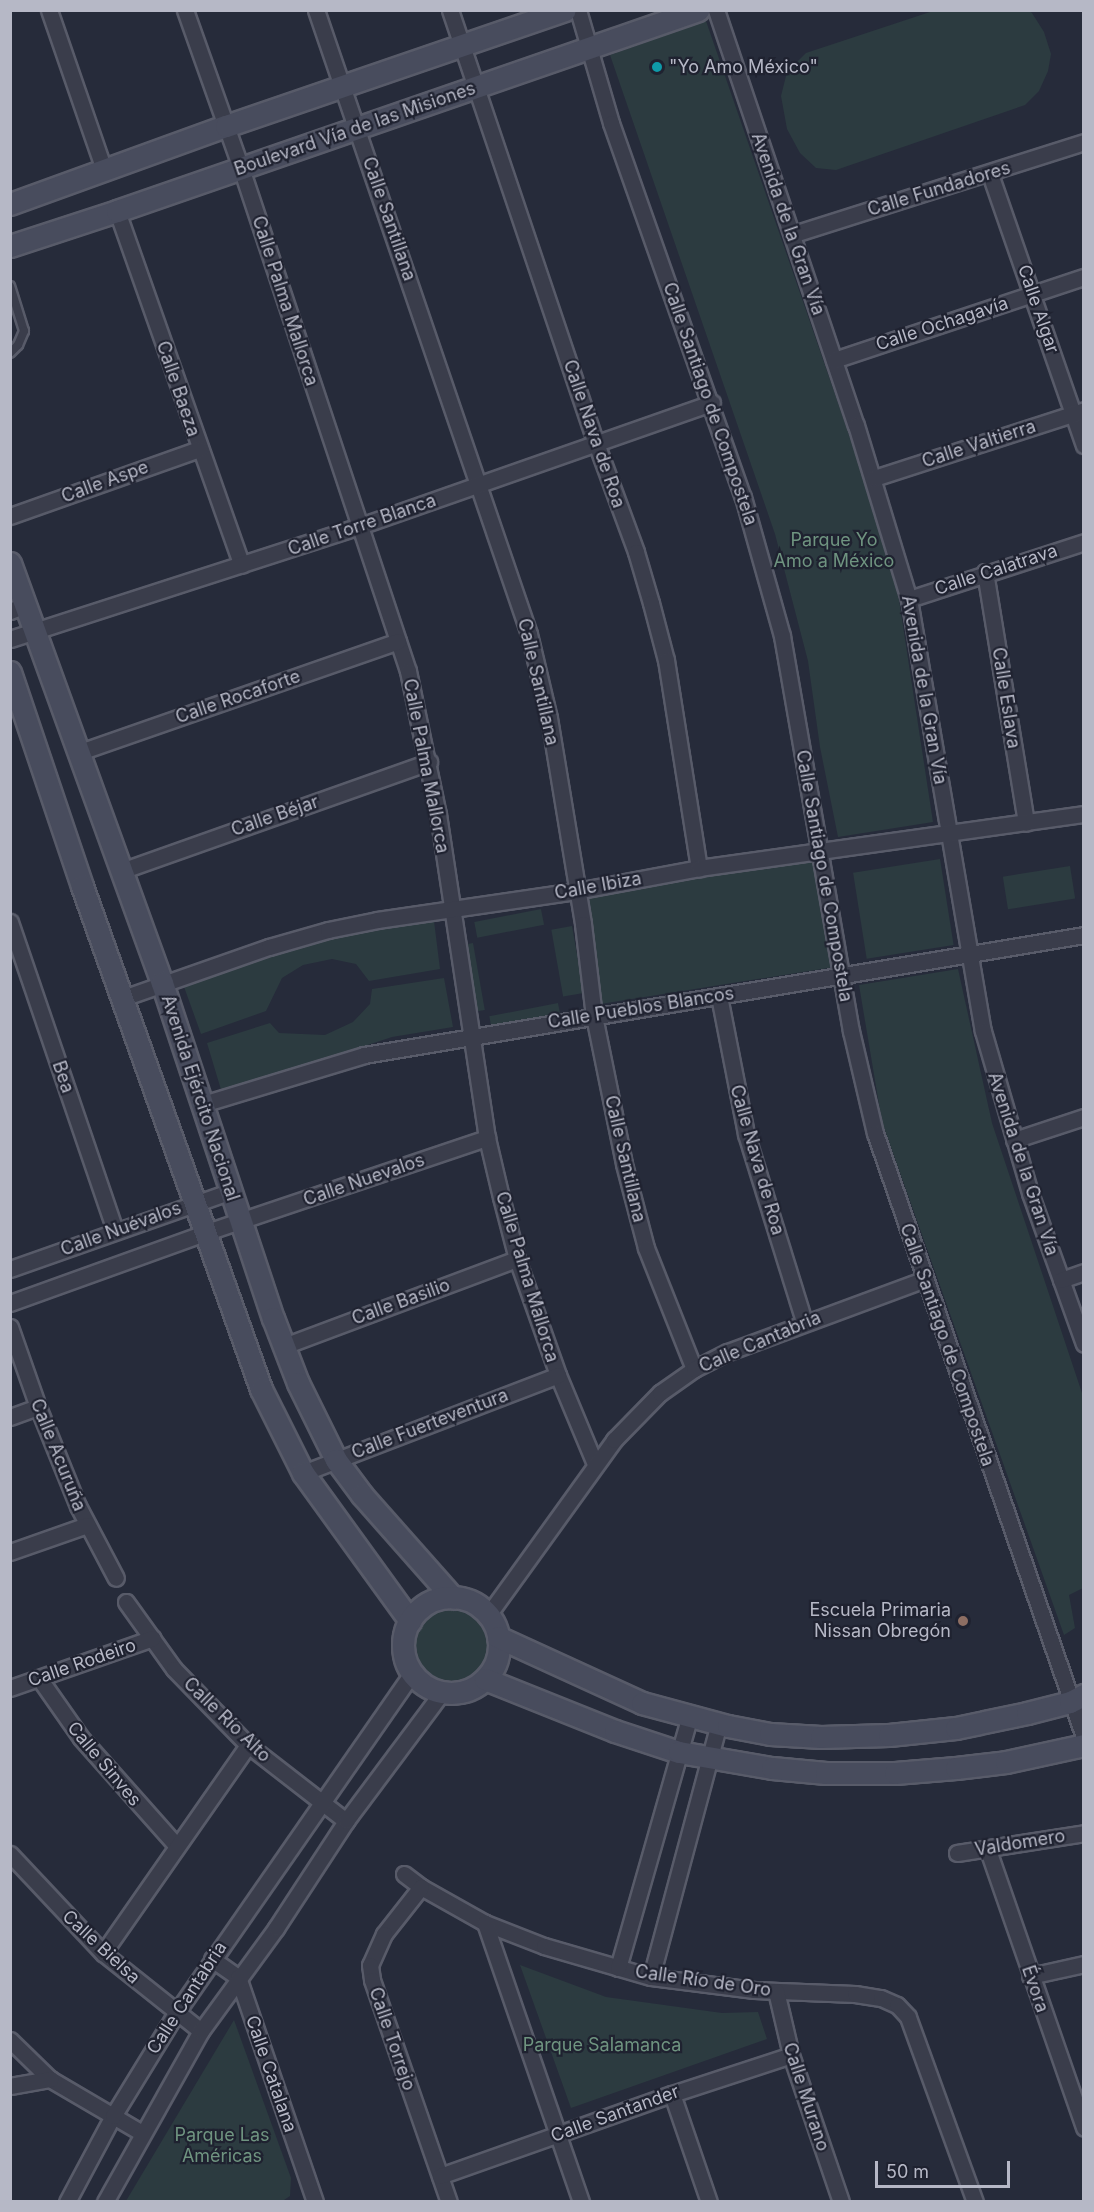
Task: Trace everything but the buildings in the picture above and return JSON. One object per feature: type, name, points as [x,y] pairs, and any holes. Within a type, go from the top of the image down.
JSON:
[{"type":"street","points":[[50,10],[104,170]]},
{"type":"street","name":"Calle Palma Mallorca","points":[[185,10],[241,168],[398,641],[420,716],[473,1035],[487,1138],[517,1259],[558,1375],[594,1464]]},
{"type":"street","name":"Calle Santillana","points":[[316,10],[529,634],[551,729],[583,924],[594,1016],[624,1164],[638,1219],[668,1307],[694,1369]]},
{"type":"street","name":"Calle Nava de Roa","points":[[450,10],[596,443],[636,552],[666,660],[699,868]]},
{"type":"street","points":[[10,204],[226,126],[565,10]]},
{"type":"street","name":"Calle Santiago de Compostela","points":[[578,10],[611,123],[712,403],[743,497],[782,636],[841,975],[861,1082],[874,1133],[1077,1698],[1083,1737]]},
{"type":"street","name":"Boulevard Vía de las Misiones","points":[[10,246],[117,212],[357,126],[698,10]]},
{"type":"street","name":"Avenida de la Gran Vía","points":[[716,10],[794,234],[873,478],[909,598],[968,953],[991,1065],[1083,1344]]},
{"type":"street","name":"Calle Fundadores","points":[[794,234],[990,174],[1083,142]]},
{"type":"street","name":"Calle Algar","points":[[990,174],[1078,411],[1083,445]]},
{"type":"street","name":"Calle Baeza","points":[[117,212],[199,449],[242,565]]},
{"type":"street","name":"Calle Ochagavía","points":[[834,360],[1083,277]]},
{"type":"street","name":"Calle Torre Blanca","points":[[10,639],[360,526],[712,403]]},
{"type":"street","name":"Calle Valtierra","points":[[873,478],[1078,411]]},
{"type":"street","name":"Calle Aspe","points":[[10,516],[199,449]]},
{"type":"street","name":"Calle Calatrava","points":[[909,598],[1083,542]]},
{"type":"street","name":"Avenida Ejército Nacional","points":[[10,563],[18,608],[34,632],[162,983],[284,1346],[310,1410],[336,1460],[362,1495],[453,1598]]},
{"type":"street","name":"Calle Eslava","points":[[985,573],[1026,823]]},
{"type":"street","name":"Calle Rocaforte","points":[[77,753],[398,641]]},
{"type":"street","points":[[10,672],[82,886],[261,1389],[303,1473],[410,1621]]},
{"type":"street","name":"Calle Béjar","points":[[121,871],[429,762]]},
{"type":"street","name":"Calle Ibiza","points":[[123,998],[162,983],[327,930],[576,891],[699,868],[1083,814]]},
{"type":"street","name":"Bea","points":[[10,922],[116,1231]]},
{"type":"street","name":"Calle Pueblos Blancos","points":[[203,1104],[343,1060],[473,1035],[1083,935]]},
{"type":"street","name":"Calle Nava de Roa","points":[[719,996],[746,1134],[804,1321]]},
{"type":"street","points":[[1014,1140],[1083,1117]]},
{"type":"street","name":"Calle Nuevalos","points":[[241,1221],[487,1138]]},
{"type":"street","name":"Calle Nuévalos","points":[[10,1269],[231,1191]]},
{"type":"street","name":"Calle Nuévalos","points":[[204,1233],[241,1221]]},
{"type":"street","points":[[10,1303],[204,1233]]},
{"type":"street","name":"Calle Basilio","points":[[284,1346],[517,1259]]},
{"type":"street","points":[[1061,1280],[1083,1272]]},
{"type":"street","name":"Calle Cantabria","points":[[488,1615],[594,1464],[638,1414],[660,1394],[694,1369],[728,1352],[804,1321],[925,1279]]},
{"type":"street","name":"Calle Acuruña","points":[[10,1327],[38,1407],[87,1525],[116,1578]]},
{"type":"street","name":"Calle Fuerteventura","points":[[303,1473],[558,1375]]},
{"type":"street","points":[[10,1417],[38,1407]]},
{"type":"street","points":[[10,1552],[87,1525]]},
{"type":"street","points":[[453,1598],[472,1602],[488,1615],[498,1636],[497,1660],[485,1679],[472,1688],[458,1693],[442,1692],[421,1682],[412,1673],[407,1663],[404,1642],[410,1621],[428,1604],[453,1598]]},
{"type":"street","name":"Calle Río Alto","points":[[126,1602],[174,1669],[248,1746],[346,1821]]},
{"type":"street","points":[[498,1636],[642,1703],[719,1724],[770,1734],[822,1737],[889,1735],[956,1728],[1077,1698]]},
{"type":"street","name":"Calle Rodeiro","points":[[10,1688],[153,1638]]},
{"type":"street","name":"Calle Cantabria","points":[[67,2202],[113,2116],[176,2013],[412,1673]]},
{"type":"street","name":"Calle Sinves","points":[[39,1678],[81,1738],[176,1845]]},
{"type":"street","points":[[485,1679],[615,1731],[679,1752],[708,1758],[826,1773],[895,1773],[1006,1762],[1083,1745]]},
{"type":"street","name":"Calle Cantabria","points":[[105,2202],[201,2031],[238,1977],[276,1928],[346,1821],[442,1692]]},
{"type":"street","points":[[618,1968],[690,1716]]},
{"type":"street","points":[[651,1977],[719,1724]]},
{"type":"street","points":[[103,1953],[176,1845],[248,1746]]},
{"type":"street","name":"Valdomero","points":[[957,1853],[988,1850],[1083,1833]]},
{"type":"street","name":"Évora","points":[[988,1850],[1083,2128]]},
{"type":"street","name":"Calle Bielsa","points":[[10,1854],[103,1953],[201,2031]]},
{"type":"street","name":"Calle Río de Oro","points":[[404,1874],[421,1887],[485,1923],[544,1946],[651,1977],[776,1991],[855,1994],[881,1998],[897,2005],[908,2017],[975,2202]]},
{"type":"street","name":"Calle Torrejo","points":[[421,1887],[384,1934],[370,1965],[380,2004],[449,2202]]},
{"type":"street","points":[[485,1923],[581,2202]]},
{"type":"street","points":[[212,1959],[238,1977]]},
{"type":"street","points":[[1030,1976],[1083,1964]]},
{"type":"street","name":"Calle Catalana","points":[[238,1977],[315,2202]]},
{"type":"street","name":"Calle Murano","points":[[776,1991],[791,2055],[841,2202]]},
{"type":"street","points":[[10,2040],[50,2079],[142,2133]]},
{"type":"street","name":"Calle Santander","points":[[440,2176],[672,2094],[791,2055]]},
{"type":"street","points":[[10,2086],[50,2079]]},
{"type":"street","points":[[672,2094],[709,2202]]},
{"type":"lane","points":[[10,286],[24,331],[18,345],[10,353]]},
{"type":"green space","points":[[1027,10],[1032,13],[1044,32],[1051,54],[1048,71],[1039,91],[1025,105],[836,170],[816,168],[800,153],[787,129],[781,96],[787,72],[806,53],[933,11]]},
{"type":"green space","name":"Parque Yo Amo a México","points":[[706,21],[884,536],[899,600],[933,822],[838,837],[820,747],[808,661],[775,534],[610,55]]},
{"type":"green space","points":[[819,859],[836,967],[599,1004],[582,897]]},
{"type":"green space","points":[[940,859],[954,945],[867,959],[853,873]]},
{"type":"green space","points":[[1070,866],[1075,899],[1008,909],[1003,877]]},
{"type":"green space","points":[[541,909],[544,925],[477,938],[474,922]]},
{"type":"green space","points":[[434,921],[440,969],[369,981],[356,964],[332,959],[303,965],[282,978],[266,1011],[201,1034],[183,984],[316,940]]},
{"type":"green space","points":[[572,926],[584,993],[563,997],[551,930]]},
{"type":"green space","points":[[473,943],[485,1010],[464,1014],[452,947]]},
{"type":"green space","points":[[958,969],[992,1123],[1083,1396],[1083,1588],[1069,1595],[1075,1628],[1064,1635],[882,1122],[859,985]]},
{"type":"green space","points":[[444,978],[453,1027],[392,1037],[222,1093],[207,1043],[270,1023],[279,1033],[325,1035],[353,1022],[370,1004],[372,989]]},
{"type":"green space","points":[[558,1003],[562,1024],[493,1037],[489,1016]]},
{"type":"green space","points":[[449,1607],[464,1610],[481,1624],[488,1646],[485,1661],[471,1678],[449,1685],[434,1682],[417,1668],[410,1646],[413,1631],[427,1614]]},
{"type":"green space","name":"Parque Salamanca","points":[[520,1965],[606,1997],[722,2013],[758,2012],[767,2039],[571,2108]]},
{"type":"green space","name":"Parque Las Américas","points":[[234,2020],[291,2178],[290,2196],[281,2202],[126,2201]]},
{"type":"place","name":"\"Yo Amo México\"","points":[[657,67]]},
{"type":"place","name":"Escuela Primaria Nissan Obregón","points":[[963,1621]]}]
